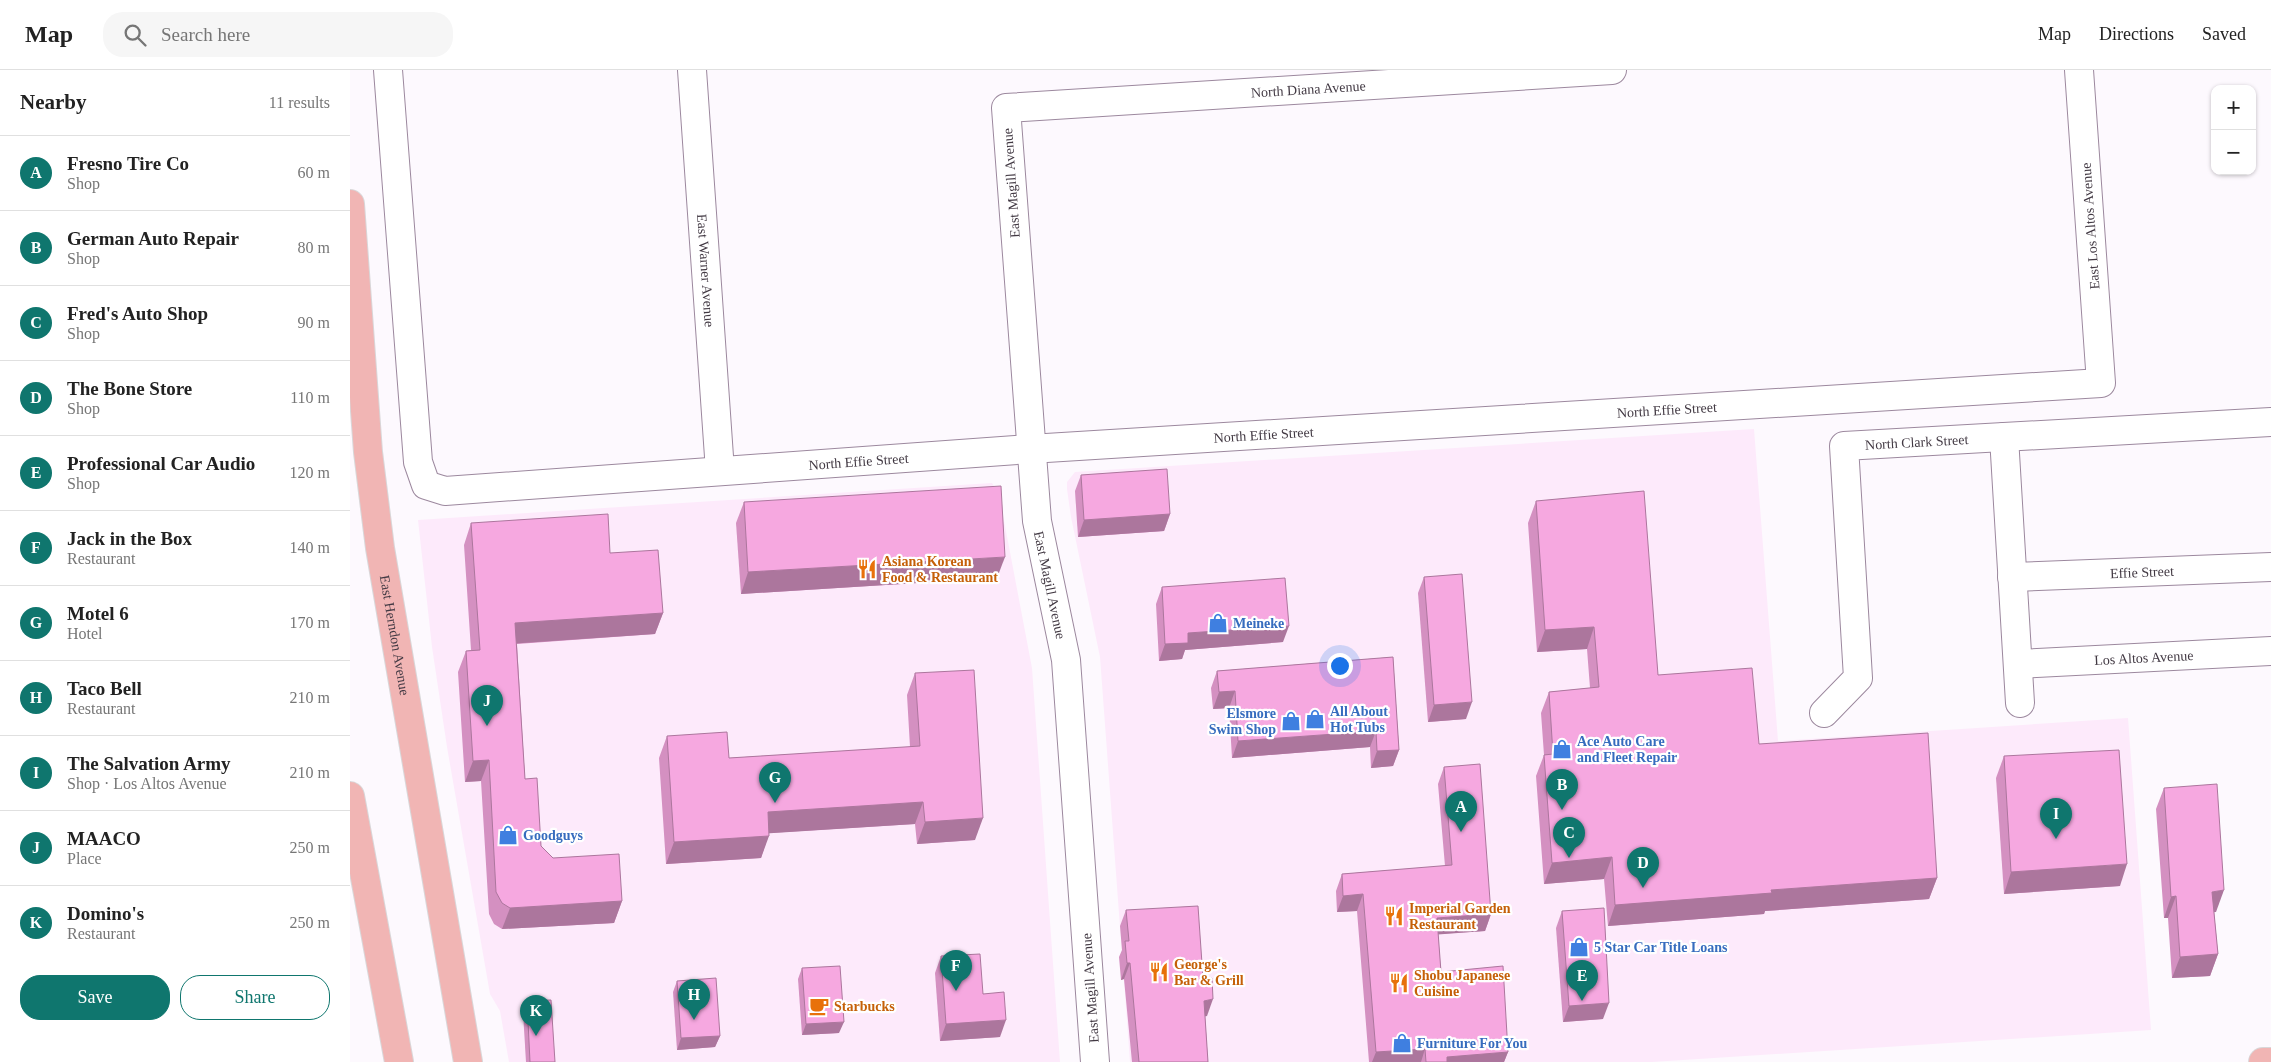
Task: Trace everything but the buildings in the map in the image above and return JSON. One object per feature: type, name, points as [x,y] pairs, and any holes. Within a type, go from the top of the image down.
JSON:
[{"type":"main road","name":"East Herndon Avenue","points":[[350,204],[368,452],[380,548],[468,1062]]},
{"type":"main road","points":[[350,796],[399,1062]]},
{"type":"main road","points":[[2263,1062],[2271,1062]]},
{"type":"street","name":"North Effie Street","points":[[388,70],[418,462],[426,485],[445,491],[1030,449],[2101,383]]},
{"type":"street","name":"East Warner Avenue","points":[[692,70],[720,471]]},
{"type":"street","name":"North Diana Avenue","points":[[1006,108],[1612,70]]},
{"type":"street","name":"East Los Altos Avenue","points":[[2079,70],[2101,383]]},
{"type":"street","name":"East Magill Avenue","points":[[1006,108],[1030,449],[1037,521],[1066,660],[1095,1062]]},
{"type":"street","name":"North Clark Street","points":[[1824,713],[1858,678],[1844,446],[2271,422]]},
{"type":"street","points":[[2004,437],[2020,703]]},
{"type":"street","name":"Effie Street","points":[[2012,577],[2271,567]]},
{"type":"street","name":"Los Altos Avenue","points":[[2018,664],[2271,651]]},
{"type":"shaded area","points":[[1754,429],[1778,741],[2128,718],[2151,1030],[1652,1062],[1130,1062],[1100,657],[1067,489],[1067,482],[1075,472]]},
{"type":"shaded area","points":[[992,483],[999,494],[1032,668],[1060,1062],[509,1062],[500,1011],[490,994],[447,747],[432,647],[418,520]]},
{"type":"place","name":"Asiana Korean Food & Restaurant","points":[[867,569]]},
{"type":"place","name":"Meineke","points":[[1218,623]]},
{"type":"place","name":"All About Hot Tubs","points":[[1315,719]]},
{"type":"place","name":"Elsmore Swim Shop","points":[[1291,721]]},
{"type":"place","name":"MAACO","points":[[487,726]]},
{"type":"place","name":"Ace Auto Care and Fleet Repair","points":[[1562,749]]},
{"type":"place","name":"Motel 6","points":[[775,803]]},
{"type":"place","name":"German Auto Repair","points":[[1562,810]]},
{"type":"place","name":"Fresno Tire Co","points":[[1461,832]]},
{"type":"place","name":"Goodguys","points":[[508,835]]},
{"type":"place","name":"The Salvation Army","points":[[2056,839]]},
{"type":"place","name":"Fred's Auto Shop","points":[[1569,858]]},
{"type":"place","name":"The Bone Store","points":[[1643,888]]},
{"type":"place","name":"Imperial Garden Restaurant","points":[[1394,916]]},
{"type":"place","name":"5 Star Car Title Loans","points":[[1579,947]]},
{"type":"place","name":"George's Bar & Grill","points":[[1159,972]]},
{"type":"place","name":"Shobu Japanese Cuisine","points":[[1399,983]]},
{"type":"place","name":"Jack in the Box","points":[[956,991]]},
{"type":"place","name":"Professional Car Audio","points":[[1582,1001]]},
{"type":"place","name":"Starbucks","points":[[819,1006]]},
{"type":"place","name":"Taco Bell","points":[[694,1020]]},
{"type":"place","name":"Domino's","points":[[536,1036]]},
{"type":"place","name":"Furniture For You","points":[[1402,1043]]}]
